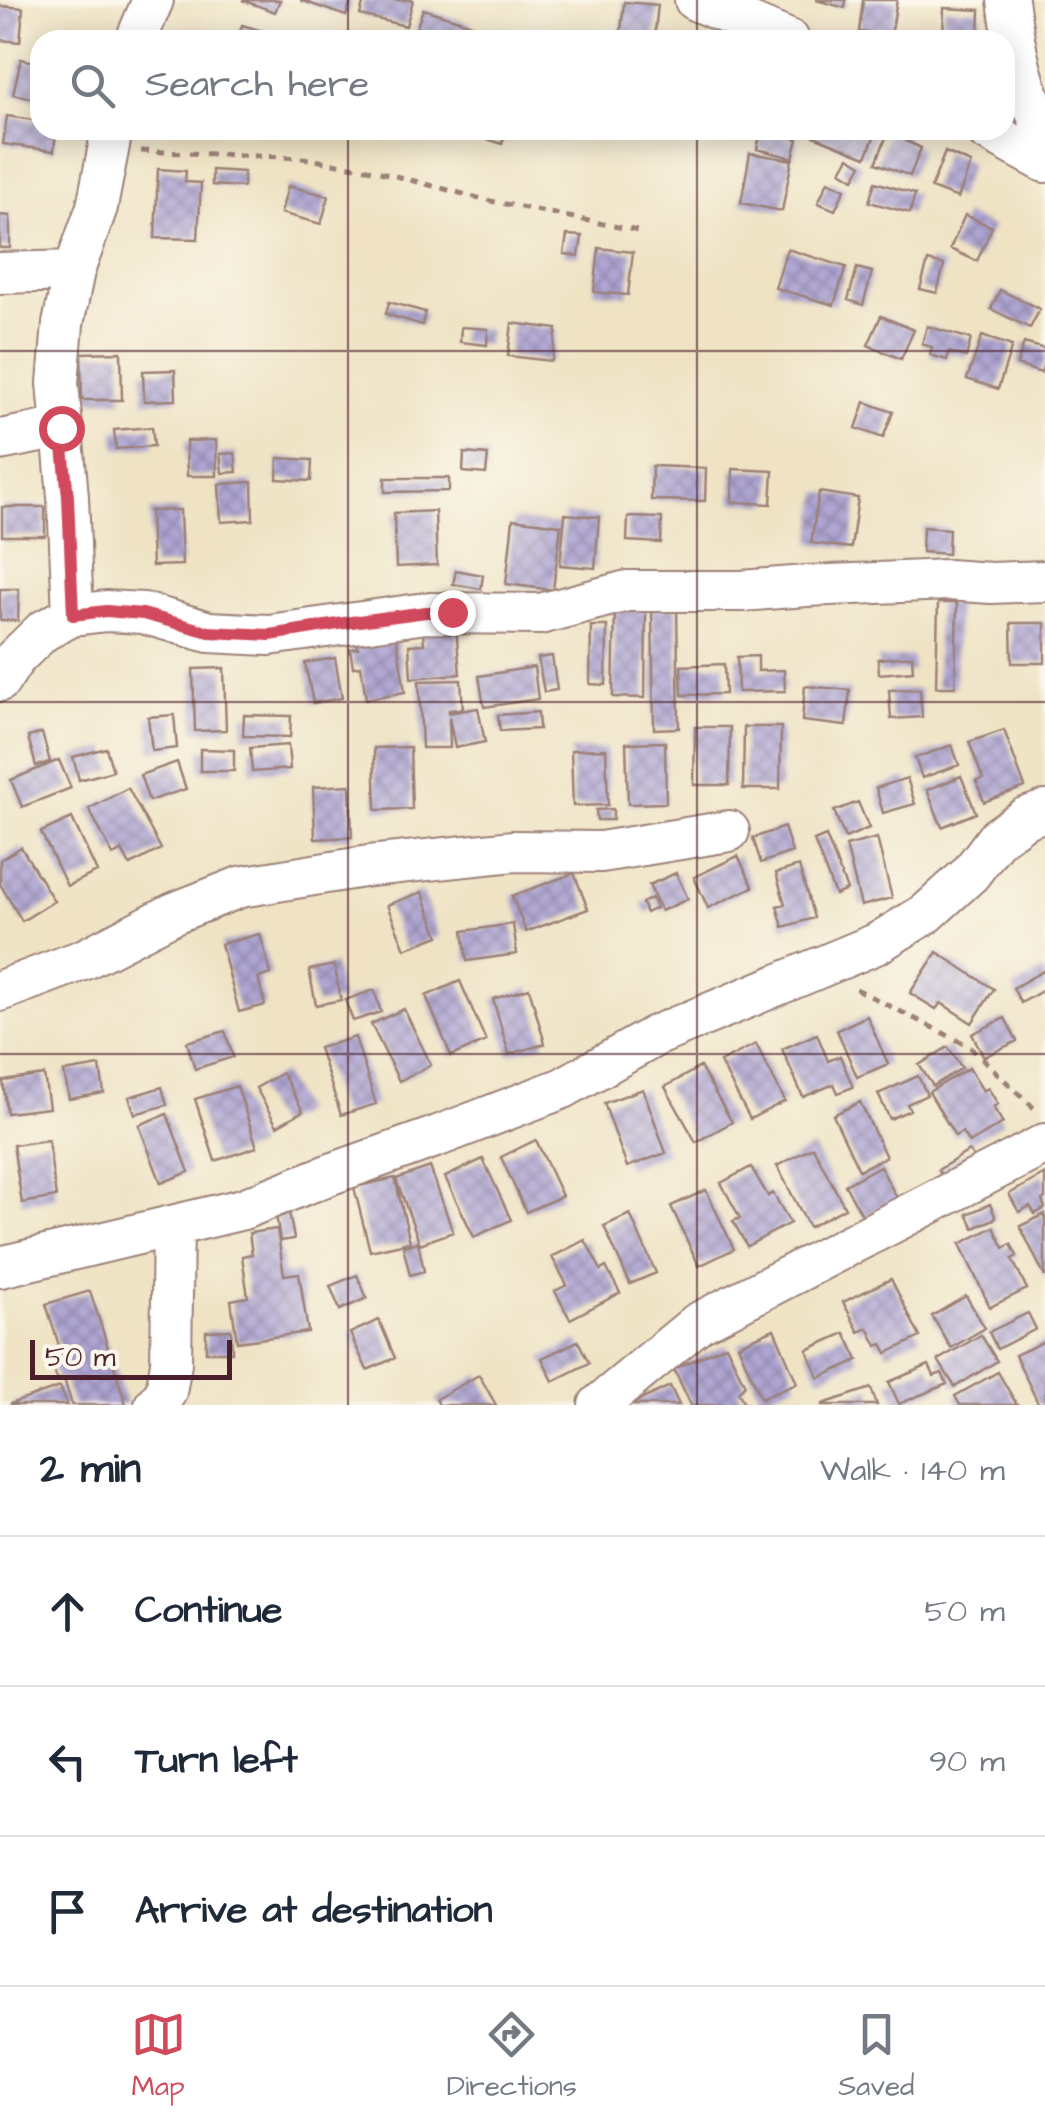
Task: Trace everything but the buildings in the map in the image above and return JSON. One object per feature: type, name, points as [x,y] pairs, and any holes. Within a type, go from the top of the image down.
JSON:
[{"type":"street","points":[[140,30],[153,0]]},
{"type":"street","points":[[695,0],[765,30]]},
{"type":"street","points":[[1008,0],[1032,58],[1030,104],[1045,130]]},
{"type":"street","points":[[73,615],[58,382],[74,271],[96,206],[110,140]]},
{"type":"street","points":[[1004,140],[1045,162]]},
{"type":"street","points":[[0,273],[74,271]]},
{"type":"street","points":[[0,440],[61,428]]},
{"type":"street","points":[[0,680],[43,630],[73,615],[106,611],[143,614],[209,632],[270,635],[426,612],[540,614],[627,590],[742,591],[948,580],[1045,582]]},
{"type":"street","points":[[0,1267],[243,1209],[563,1088],[655,1036],[876,944],[927,913],[970,874],[997,838],[1025,818],[1045,811]]},
{"type":"street","points":[[0,991],[85,959],[174,913],[240,887],[369,866],[514,850],[600,852],[729,831]]},
{"type":"street","points":[[599,1405],[698,1323],[1045,1144]]},
{"type":"street","points":[[155,1405],[166,1392],[171,1363],[173,1226]]},
{"type":"path","points":[[110,140],[304,158],[373,170],[486,200],[638,231]]},
{"type":"path","points":[[848,986],[969,1046],[1045,1119]]},
{"type":"route","points":[[61,428],[73,615],[106,611],[143,614],[209,632],[270,635],[426,612],[452,612]]}]
